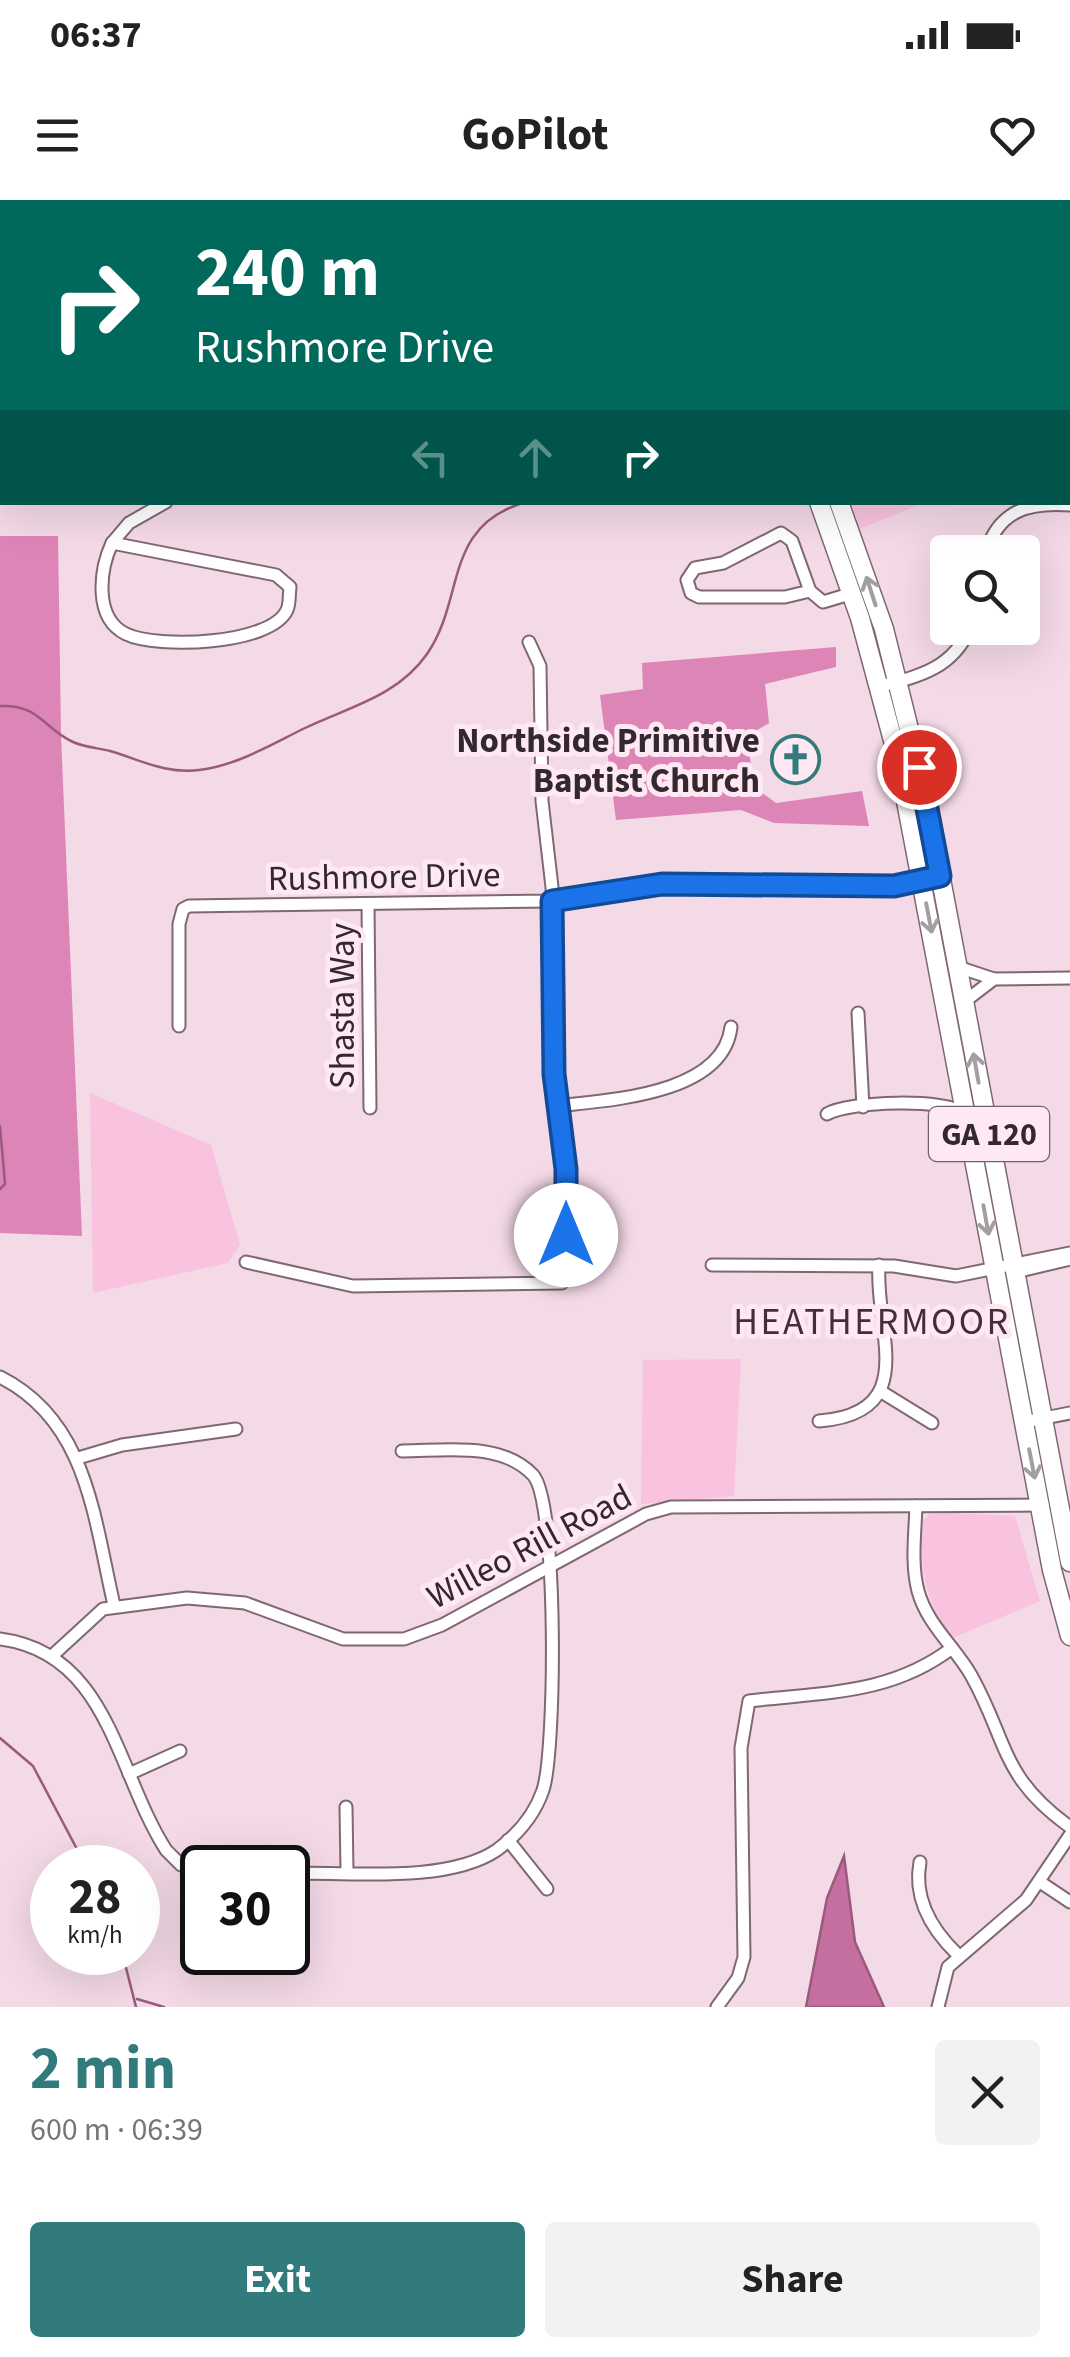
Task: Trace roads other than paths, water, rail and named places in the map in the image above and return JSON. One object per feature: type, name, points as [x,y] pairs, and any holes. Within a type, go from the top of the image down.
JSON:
[{"type":"highway","name":"GA 120","points":[[820,505],[890,683]]},
{"type":"highway","name":"GA 120","points":[[840,505],[890,683],[931,878],[949,1023],[966,1114],[1004,1269]]},
{"type":"highway","name":"GA 120","points":[[931,878],[958,967],[1004,1269],[1070,1636]]},
{"type":"highway","name":"GA 120","points":[[1049,1504],[1070,1562]]},
{"type":"street","points":[[112,543],[276,574],[290,587],[288,610],[274,625],[205,644],[126,634],[110,617],[102,591],[104,564],[112,543],[129,522],[160,505]]},
{"type":"street","points":[[994,535],[1011,514],[1034,505]]},
{"type":"street","points":[[810,591],[784,597],[699,597],[691,593],[687,580],[695,568],[723,563],[780,534],[792,542],[810,591],[823,602],[853,593]]},
{"type":"street","points":[[246,1262],[353,1286],[562,1282],[566,1169],[557,1106],[552,901],[542,801],[540,666],[529,642]]},
{"type":"street","points":[[890,683],[944,664],[958,645]]},
{"type":"street","name":"Rushmore Drive","points":[[179,1026],[183,910],[196,905],[552,901],[662,884],[894,886],[931,878]]},
{"type":"street","name":"Shasta Way","points":[[368,904],[370,1108]]},
{"type":"street","points":[[958,967],[994,979],[1070,978]]},
{"type":"street","points":[[964,1002],[994,979]]},
{"type":"street","points":[[858,1013],[863,1107]]},
{"type":"street","points":[[935,1104],[952,1090],[949,1023]]},
{"type":"street","points":[[557,1106],[644,1094],[676,1085],[725,1049],[732,1027]]},
{"type":"street","points":[[827,1114],[863,1107],[935,1104],[954,1106],[966,1114]]},
{"type":"street","points":[[712,1265],[878,1266],[946,1276],[1004,1269],[1018,1260],[1070,1256]]},
{"type":"street","points":[[819,1421],[857,1413],[880,1391],[888,1358],[878,1302],[878,1266]]},
{"type":"street","points":[[0,1377],[53,1417],[78,1458],[114,1605],[95,1614],[53,1654]]},
{"type":"street","points":[[880,1391],[932,1423]]},
{"type":"street","points":[[1033,1420],[1070,1413]]},
{"type":"street","points":[[78,1458],[122,1445],[236,1429]]},
{"type":"street","points":[[310,1873],[454,1867],[484,1857],[508,1840],[533,1812],[547,1776],[550,1568],[544,1496],[536,1478],[524,1467],[485,1452],[402,1451]]},
{"type":"street","name":"Willeo Rill Road","points":[[114,1605],[188,1598],[232,1600],[332,1636],[381,1642],[424,1632],[634,1520],[671,1507],[1049,1504]]},
{"type":"street","points":[[916,1506],[918,1588],[928,1616],[971,1675],[1005,1756],[1040,1805],[1070,1827]]},
{"type":"street","points":[[0,1639],[37,1646],[53,1654],[92,1698],[166,1850],[180,1863]]},
{"type":"street","points":[[717,2007],[738,1978],[744,1956],[741,1748],[749,1700],[887,1684],[916,1674],[952,1648]]},
{"type":"street","points":[[130,1774],[180,1751]]},
{"type":"street","points":[[346,1807],[348,1872]]},
{"type":"street","points":[[938,2007],[942,1978],[958,1955],[1015,1912],[1070,1835]]},
{"type":"street","points":[[508,1840],[547,1890]]},
{"type":"street","points":[[920,1862],[919,1888],[928,1919],[958,1955]]},
{"type":"street","points":[[1040,1882],[1070,1902]]},
{"type":"waterway","points":[[0,706],[33,713],[77,744],[164,768],[199,770],[240,759],[372,699],[402,680],[427,654],[439,632],[468,546],[499,513],[519,505]]},
{"type":"waterway","points":[[0,1126],[5,1184],[0,1189]]},
{"type":"waterway","points":[[0,1738],[33,1766],[75,1845]]},
{"type":"waterway","points":[[128,1975],[136,2007]]},
{"type":"waterway","points":[[137,1999],[164,2007]]},
{"type":"place","name":"Northside Primitive Baptist Church","points":[[795,760]]},
{"type":"district","name":"HEATHERMOOR","points":[[872,1321]]}]
